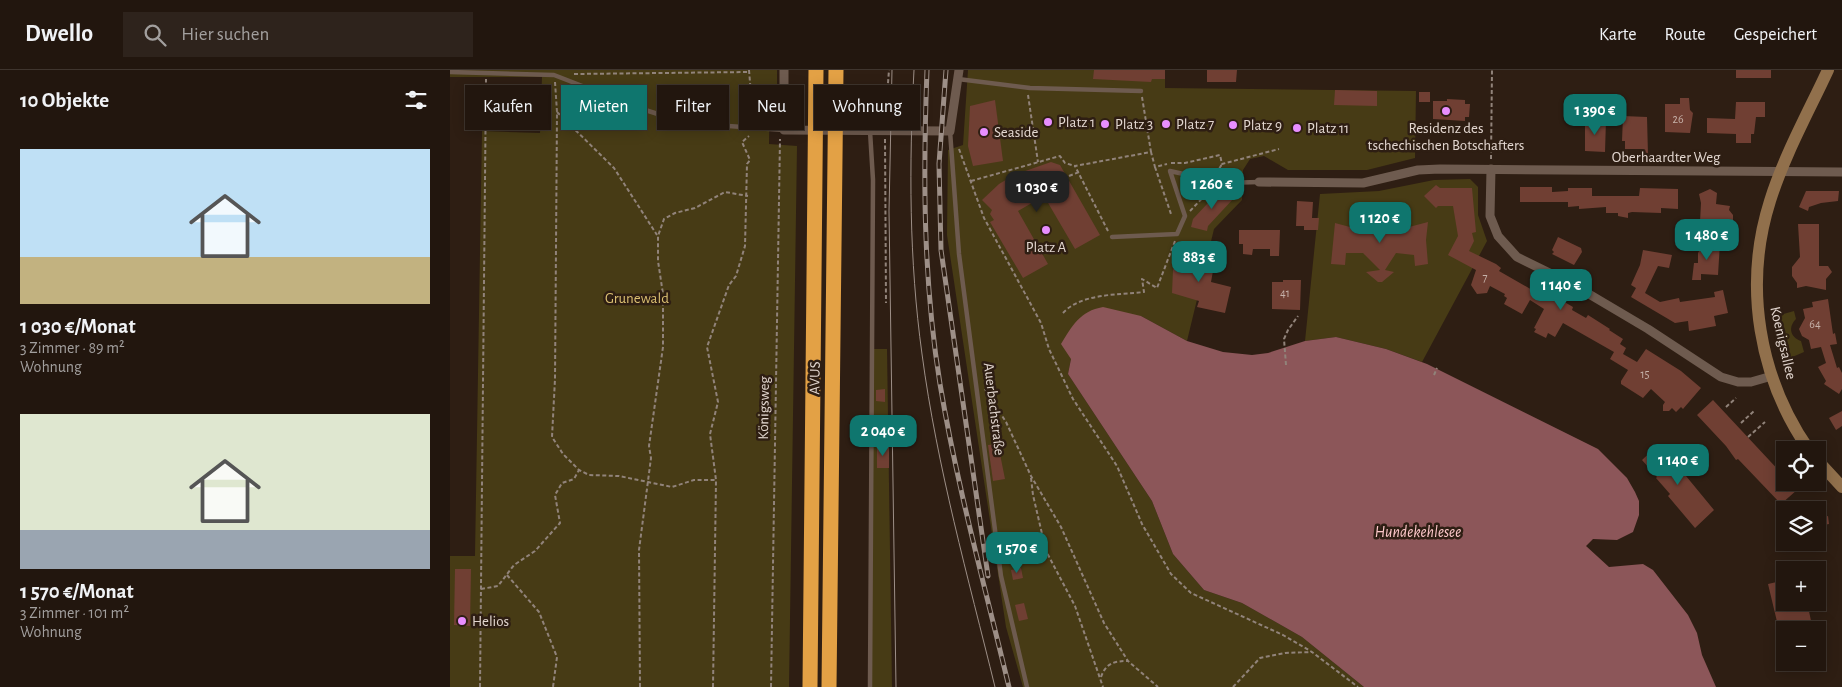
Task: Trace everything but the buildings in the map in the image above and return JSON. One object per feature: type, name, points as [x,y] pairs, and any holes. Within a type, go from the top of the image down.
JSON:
[{"type":"highway","name":"AVUS","points":[[810,687],[816,70]]},
{"type":"highway","name":"AVUS","points":[[829,687],[836,70]]},
{"type":"main road","name":"Koenigsallee","points":[[1803,441],[1790,420],[1772,376],[1762,339],[1756,300],[1757,265],[1766,214],[1781,171],[1828,70]]},
{"type":"main road","points":[[1826,470],[1842,487]]},
{"type":"street","points":[[784,70],[784,85]]},
{"type":"street","name":"Auerbachstraße","points":[[951,134],[958,75]]},
{"type":"street","points":[[784,130],[951,134]]},
{"type":"street","points":[[1491,165],[1490,216],[1498,236],[1517,257],[1572,284],[1648,329],[1721,376],[1738,382],[1752,382],[1772,376]]},
{"type":"street","name":"Oberhaardter Weg","points":[[1259,182],[1363,183],[1418,170],[1491,165],[1842,172]]},
{"type":"lane","points":[[450,72],[554,74],[639,108],[686,123],[739,127]]},
{"type":"lane","points":[[958,75],[1027,88],[1141,91]]},
{"type":"lane","points":[[870,131],[873,180],[870,687]]},
{"type":"lane","name":"Auerbachstraße","points":[[951,134],[959,254],[1001,576],[1027,687]]},
{"type":"lane","points":[[1112,237],[1177,234],[1185,216],[1170,171],[1215,181],[1259,182]]},
{"type":"path","points":[[886,303],[885,131],[889,70]]},
{"type":"path","points":[[1491,165],[1492,70]]},
{"type":"path","points":[[716,480],[694,480],[672,487],[619,476],[589,475],[579,470],[563,454],[552,437],[555,379],[557,112],[554,74],[749,71],[750,85]]},
{"type":"path","points":[[480,687],[486,72]]},
{"type":"path","points":[[1027,88],[1038,162]]},
{"type":"path","points":[[1141,91],[1151,152],[1171,214]]},
{"type":"path","points":[[557,112],[614,168],[658,236]]},
{"type":"path","name":"Königsweg","points":[[772,687],[779,140],[784,130]]},
{"type":"path","points":[[951,134],[959,148],[984,218],[1041,323],[1049,349],[1073,399],[1118,466],[1142,524],[1171,574],[1191,593],[1283,635],[1312,652],[1358,687]]},
{"type":"path","points":[[713,687],[716,480],[710,434],[718,402],[708,347],[729,286],[736,276],[745,246],[748,196],[747,164],[750,160],[742,142]]},
{"type":"path","points":[[1222,164],[1279,149]]},
{"type":"path","points":[[971,181],[1060,156],[1065,163],[1075,166],[1151,152]]},
{"type":"path","points":[[1155,167],[1172,162],[1185,163],[1220,155],[1222,164],[1215,181],[1185,216]]},
{"type":"path","points":[[1075,166],[1112,237]]},
{"type":"path","points":[[1069,176],[1079,172]]},
{"type":"path","points":[[640,687],[639,550],[651,458],[648,446],[663,346],[663,294],[658,261],[658,236],[664,219],[675,213],[695,208],[725,192],[748,196]]},
{"type":"path","points":[[1063,313],[1071,304],[1144,292],[1142,279],[1157,288],[1177,234]]},
{"type":"path","points":[[1286,365],[1284,339],[1298,316]]},
{"type":"path","points":[[1434,375],[1437,368]]},
{"type":"path","points":[[976,376],[1006,422],[1031,476],[1061,527],[1104,623],[1128,661],[1158,687]]},
{"type":"path","points":[[1726,407],[1736,398]]},
{"type":"path","points":[[1741,423],[1754,411]]},
{"type":"path","points":[[1748,437],[1765,422]]},
{"type":"path","points":[[481,589],[498,586],[514,565],[536,551],[560,523],[555,495],[562,483],[574,479],[579,470]]},
{"type":"path","points":[[1031,476],[1033,495],[1046,551],[1075,606],[1103,687]]},
{"type":"path","points":[[507,575],[539,612],[557,657],[553,687]]},
{"type":"path","points":[[1233,687],[1260,658],[1285,653],[1312,652]]},
{"type":"path","points":[[1101,678],[1104,668],[1113,661],[1128,661]]},
{"type":"green space","name":"Grunewald","points":[[450,70],[777,70],[777,84],[775,85],[739,85],[739,130],[769,130],[769,144],[797,146],[789,687],[450,687],[450,556],[475,556],[482,131],[540,133],[540,130],[551,130],[551,85],[542,85],[542,77],[450,77]]},
{"type":"green space","points":[[968,70],[1165,70],[1165,88],[1416,91],[1415,158],[1367,170],[1288,170],[1264,156],[1250,159],[1243,170],[1242,200],[1214,229],[1187,341],[1141,316],[1071,359],[1068,374],[1152,501],[1173,554],[1204,590],[1242,603],[1302,637],[1364,687],[1023,687],[1006,627],[947,235],[948,150],[963,145]]},
{"type":"green space","points":[[1470,179],[1478,187],[1478,215],[1487,241],[1422,362],[1386,349],[1336,337],[1305,341],[1320,194],[1379,191],[1434,180]]},
{"type":"green space","points":[[1794,311],[1796,319],[1793,322],[1791,332],[1794,337],[1801,341],[1804,352],[1790,358],[1782,334],[1780,315]]},
{"type":"green space","points":[[872,349],[887,349],[892,687],[872,687]]},
{"type":"water","name":"Hundekehlesee","points":[[1103,307],[1141,316],[1187,341],[1223,352],[1252,355],[1268,353],[1305,341],[1336,337],[1386,349],[1427,364],[1598,449],[1627,478],[1639,501],[1639,515],[1633,532],[1617,540],[1593,539],[1586,546],[1609,567],[1643,564],[1653,570],[1688,615],[1697,633],[1702,655],[1716,687],[1364,687],[1302,637],[1242,603],[1204,590],[1173,554],[1152,501],[1068,374],[1071,359],[1061,344],[1078,320],[1088,312]]},
{"type":"tram line","points":[[892,70],[889,211],[896,687]]},
{"type":"tram line","points":[[914,70],[911,141],[912,248],[922,354],[928,396],[945,480],[995,687]]},
{"type":"railway","points":[[927,70],[925,188],[927,266],[934,345],[955,460],[1009,687]]},
{"type":"railway","points":[[946,70],[939,164],[941,250],[988,576]]},
{"type":"place","name":"Residenz des tschechischen Botschafters","points":[[1446,111]]},
{"type":"place","name":"Platz 1","points":[[1048,122]]},
{"type":"place","name":"Platz 3","points":[[1105,124]]},
{"type":"place","name":"Platz 7","points":[[1166,124]]},
{"type":"place","name":"Platz 9","points":[[1233,125]]},
{"type":"place","name":"Platz 11","points":[[1297,128]]},
{"type":"place","name":"Seaside","points":[[984,132]]},
{"type":"place","name":"Platz A","points":[[1046,230]]},
{"type":"place","name":"Helios","points":[[462,621]]}]
